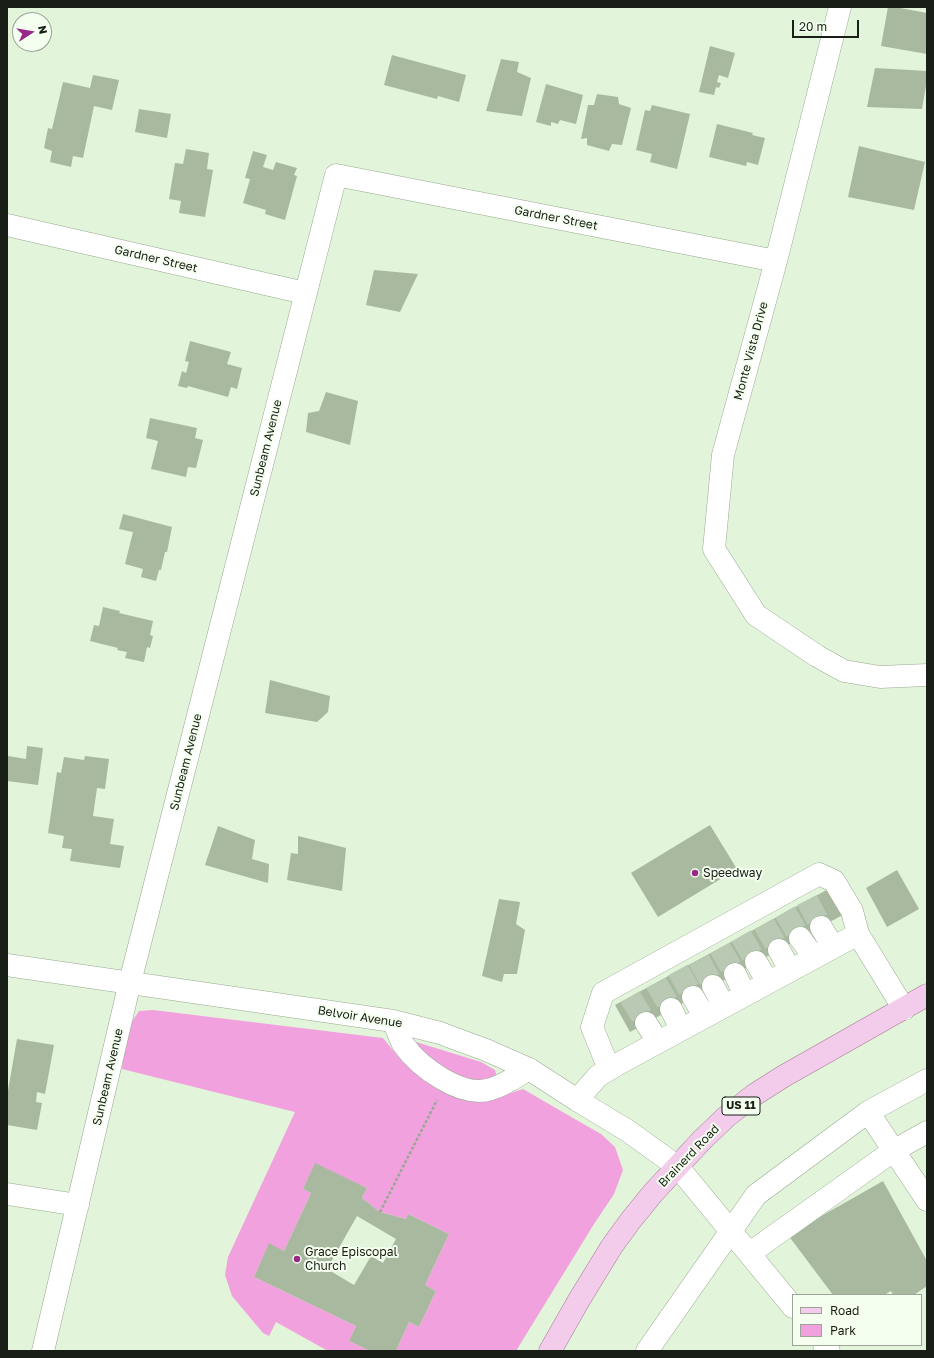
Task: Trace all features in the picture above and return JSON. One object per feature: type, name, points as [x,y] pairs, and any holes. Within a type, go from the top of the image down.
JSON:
[{"type":"main road","name":"Brainerd Road","points":[[550,1351],[612,1246],[631,1220],[701,1141],[754,1095],[784,1076],[927,995]]},
{"type":"street","name":"Monte Vista Drive","points":[[840,7],[776,261],[723,455],[714,549],[756,615],[817,656],[844,671],[866,675],[880,677],[927,675]]},
{"type":"street","name":"Gardner Street","points":[[336,175],[776,261]]},
{"type":"street","name":"Sunbeam Avenue","points":[[44,1351],[130,982],[336,175]]},
{"type":"street","name":"Gardner Street","points":[[7,225],[306,293]]},
{"type":"street","points":[[609,1069],[592,1027],[603,993],[627,989],[781,905],[804,892],[819,874],[834,880],[852,912],[858,934],[904,1009]]},
{"type":"street","points":[[821,927],[823,952]]},
{"type":"street","points":[[577,1100],[598,1076],[609,1069],[858,934]]},
{"type":"street","points":[[800,938],[823,952]]},
{"type":"street","points":[[779,950],[790,970]]},
{"type":"street","points":[[756,962],[768,982]]},
{"type":"street","name":"Belvoir Avenue","points":[[7,965],[394,1021],[440,1033],[486,1050],[529,1069],[628,1131],[678,1167],[792,1306]]},
{"type":"street","points":[[735,974],[745,995]]},
{"type":"street","points":[[713,986],[724,1006]]},
{"type":"street","points":[[694,997],[705,1017]]},
{"type":"street","points":[[671,1009],[681,1029]]},
{"type":"street","points":[[394,1021],[403,1042],[414,1057],[436,1076],[471,1090],[491,1090],[510,1081],[529,1069]]},
{"type":"street","points":[[646,1023],[658,1042]]},
{"type":"street","points":[[647,1351],[756,1195],[868,1112],[927,1080]]},
{"type":"street","points":[[868,1112],[927,1200]]},
{"type":"street","points":[[750,1253],[893,1151],[927,1132]]},
{"type":"street","points":[[7,1194],[78,1205]]},
{"type":"path","points":[[380,1212],[446,1081]]},
{"type":"green space","points":[[153,1010],[383,1038],[401,1060],[434,1083],[482,1102],[523,1089],[601,1134],[615,1147],[623,1170],[614,1194],[516,1351],[396,1351],[409,1322],[419,1327],[436,1291],[425,1285],[449,1234],[408,1214],[406,1219],[380,1212],[362,1198],[367,1188],[315,1164],[303,1189],[311,1193],[284,1251],[269,1244],[254,1277],[356,1326],[349,1341],[370,1351],[328,1351],[276,1322],[269,1336],[263,1333],[232,1296],[225,1275],[228,1257],[295,1112],[122,1069],[127,1029],[139,1011]]},
{"type":"green space","points":[[413,1041],[481,1062],[495,1070],[497,1078],[472,1082],[423,1060]]},
{"type":"building","points":[[888,7],[927,13],[927,54],[881,46]]},
{"type":"building","points":[[710,46],[735,53],[728,78],[719,75],[717,82],[721,83],[719,88],[716,87],[714,95],[699,92]]},
{"type":"building","points":[[392,55],[466,75],[459,102],[438,96],[437,99],[384,85]]},
{"type":"building","points":[[501,59],[519,62],[517,72],[531,78],[522,116],[486,111]]},
{"type":"building","points":[[875,68],[927,71],[922,109],[867,107]]},
{"type":"building","points":[[93,75],[119,80],[112,110],[94,106],[83,158],[73,156],[71,167],[50,162],[52,151],[44,148],[48,128],[52,129],[63,82],[90,88]]},
{"type":"building","points":[[546,84],[583,95],[576,124],[560,120],[558,124],[551,122],[551,126],[536,122]]},
{"type":"building","points":[[597,94],[618,97],[619,104],[631,108],[622,145],[612,144],[609,151],[587,145],[587,138],[581,139],[588,105],[594,105]]},
{"type":"building","points":[[652,105],[690,114],[677,169],[650,162],[652,154],[636,150],[645,110],[650,111]]},
{"type":"building","points":[[139,109],[171,114],[167,138],[135,132]]},
{"type":"building","points":[[717,124],[753,133],[752,135],[765,138],[758,165],[747,162],[746,166],[709,157]]},
{"type":"building","points":[[859,146],[925,162],[914,210],[848,197]]},
{"type":"building","points":[[186,149],[209,153],[207,169],[213,170],[205,217],[179,213],[181,201],[169,199],[175,163],[183,164]]},
{"type":"building","points":[[253,151],[267,155],[263,167],[273,170],[276,162],[297,168],[294,175],[297,176],[285,220],[265,214],[266,210],[243,203],[250,179],[245,178]]},
{"type":"building","points":[[374,270],[418,274],[400,312],[366,305]]},
{"type":"building","points":[[190,341],[231,352],[227,364],[242,368],[237,389],[231,387],[228,397],[188,386],[187,388],[178,386],[182,371],[186,373],[189,362],[185,361]]},
{"type":"building","points":[[326,392],[358,401],[350,445],[306,432],[308,413],[319,411]]},
{"type":"building","points":[[150,418],[197,428],[195,438],[203,440],[196,468],[188,467],[186,477],[151,469],[158,441],[146,438]]},
{"type":"building","points":[[123,514],[172,527],[167,552],[165,552],[161,570],[159,570],[156,581],[141,577],[143,569],[125,564],[133,532],[119,529]]},
{"type":"building","points":[[103,607],[120,611],[119,613],[153,621],[150,635],[153,636],[150,648],[147,647],[144,662],[125,658],[127,652],[117,650],[118,648],[90,641],[94,625],[99,626]]},
{"type":"building","points":[[270,680],[330,696],[328,712],[317,722],[265,713]]},
{"type":"building","points":[[27,746],[43,748],[38,785],[7,781],[8,756],[26,759]]},
{"type":"building","points":[[85,756],[109,759],[105,789],[97,788],[93,816],[114,819],[110,844],[124,846],[120,868],[70,861],[72,849],[62,848],[64,836],[48,833],[57,772],[61,773],[64,757],[84,760]]},
{"type":"building","points":[[710,825],[737,869],[658,917],[631,873]]},
{"type":"building","points":[[218,826],[255,840],[252,859],[269,864],[268,883],[205,865]]},
{"type":"building","points":[[298,836],[346,848],[342,891],[287,880],[291,853],[298,854]]},
{"type":"building","points":[[897,870],[919,909],[887,927],[866,888]]},
{"type":"building","points":[[834,886],[848,912],[630,1032],[615,1005]]},
{"type":"building","points":[[499,899],[520,902],[516,924],[525,930],[517,974],[504,974],[502,982],[482,976]]},
{"type":"building","points":[[17,1039],[54,1045],[45,1094],[37,1092],[36,1102],[42,1103],[37,1130],[7,1125],[7,1096]]},
{"type":"building","name":"Grace Episcopal Church","points":[[315,1163],[367,1188],[362,1198],[380,1212],[406,1219],[408,1214],[449,1234],[425,1285],[436,1291],[419,1327],[409,1322],[396,1351],[370,1351],[349,1341],[356,1326],[254,1277],[269,1243],[284,1251],[311,1193],[303,1189]],"holes":[[[357,1216],[396,1239],[383,1263],[371,1256],[354,1285],[327,1269]]]},
{"type":"building","points":[[883,1181],[927,1261],[927,1286],[915,1294],[892,1294],[891,1291],[886,1294],[832,1294],[788,1235]]},
{"type":"tunnel","points":[[807,900],[821,927]]},
{"type":"tunnel","points":[[785,912],[800,938]]},
{"type":"tunnel","points":[[764,924],[779,950]]},
{"type":"tunnel","points":[[741,936],[756,962]]},
{"type":"tunnel","points":[[720,948],[735,974]]},
{"type":"tunnel","points":[[699,960],[713,986]]},
{"type":"tunnel","points":[[678,970],[693,997]]},
{"type":"tunnel","points":[[656,983],[671,1009]]},
{"type":"tunnel","points":[[630,997],[646,1023]]},
{"type":"place","name":"Speedway","points":[[695,873]]},
{"type":"place","name":"Grace Episcopal Church","points":[[297,1259]]}]
